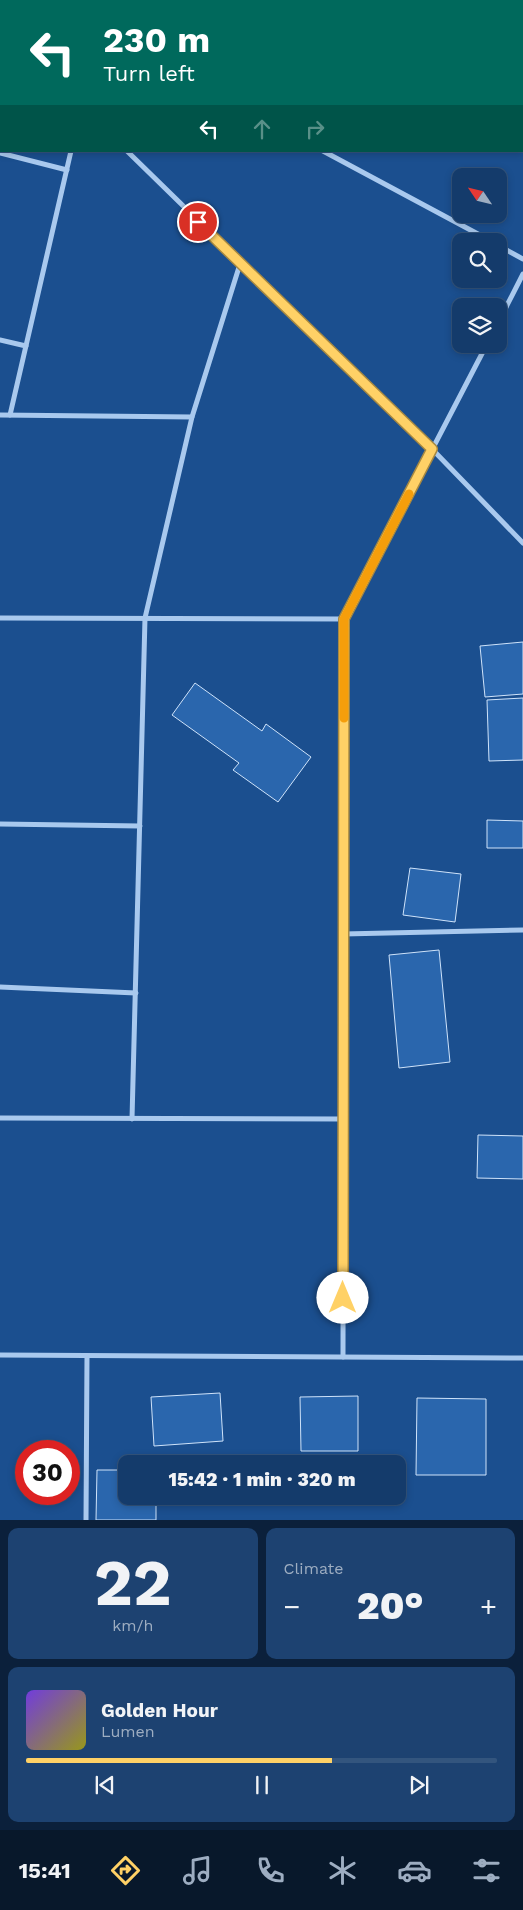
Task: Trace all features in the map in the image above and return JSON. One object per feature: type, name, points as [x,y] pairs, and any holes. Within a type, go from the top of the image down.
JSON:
[{"type":"street","points":[[10,415],[71,152]]},
{"type":"street","points":[[128,152],[240,264],[432,449],[523,544]]},
{"type":"street","points":[[325,152],[476,233]]},
{"type":"street","points":[[0,153],[68,170]]},
{"type":"street","points":[[507,250],[523,259]]},
{"type":"street","points":[[132,1119],[145,618],[192,416],[240,264]]},
{"type":"street","points":[[507,305],[523,274]]},
{"type":"street","points":[[0,340],[26,346]]},
{"type":"street","points":[[343,1357],[344,619],[482,353]]},
{"type":"street","points":[[0,415],[192,416]]},
{"type":"street","points":[[0,618],[344,619]]},
{"type":"street","points":[[0,824],[140,826]]},
{"type":"street","points":[[343,934],[523,930]]},
{"type":"street","points":[[0,987],[136,993]]},
{"type":"street","points":[[0,1118],[343,1119]]},
{"type":"street","points":[[0,1355],[523,1358]]},
{"type":"street","points":[[86,1520],[87,1356]]},
{"type":"building","points":[[523,642],[523,694],[485,697],[480,646]]},
{"type":"building","points":[[195,683],[262,731],[266,724],[311,757],[278,802],[233,770],[239,763],[172,715]]},
{"type":"building","points":[[523,698],[523,760],[489,761],[487,700]]},
{"type":"building","points":[[487,820],[523,821],[523,848],[487,848]]},
{"type":"building","points":[[410,868],[461,874],[455,922],[403,915]]},
{"type":"building","points":[[439,950],[450,1062],[399,1068],[389,955]]},
{"type":"building","points":[[478,1135],[523,1136],[523,1179],[477,1178]]},
{"type":"building","points":[[220,1393],[223,1441],[154,1446],[151,1397]]},
{"type":"building","points":[[358,1396],[358,1451],[301,1451],[300,1397]]},
{"type":"building","points":[[417,1398],[486,1399],[486,1475],[416,1475]]},
{"type":"building","points":[[97,1470],[118,1470],[118,1505],[156,1505],[156,1520],[96,1520]]},
{"type":"slow traffic","points":[[344,718],[344,619],[409,494]]},
{"type":"route","points":[[198,222],[432,449],[344,619],[343,1298]]}]
